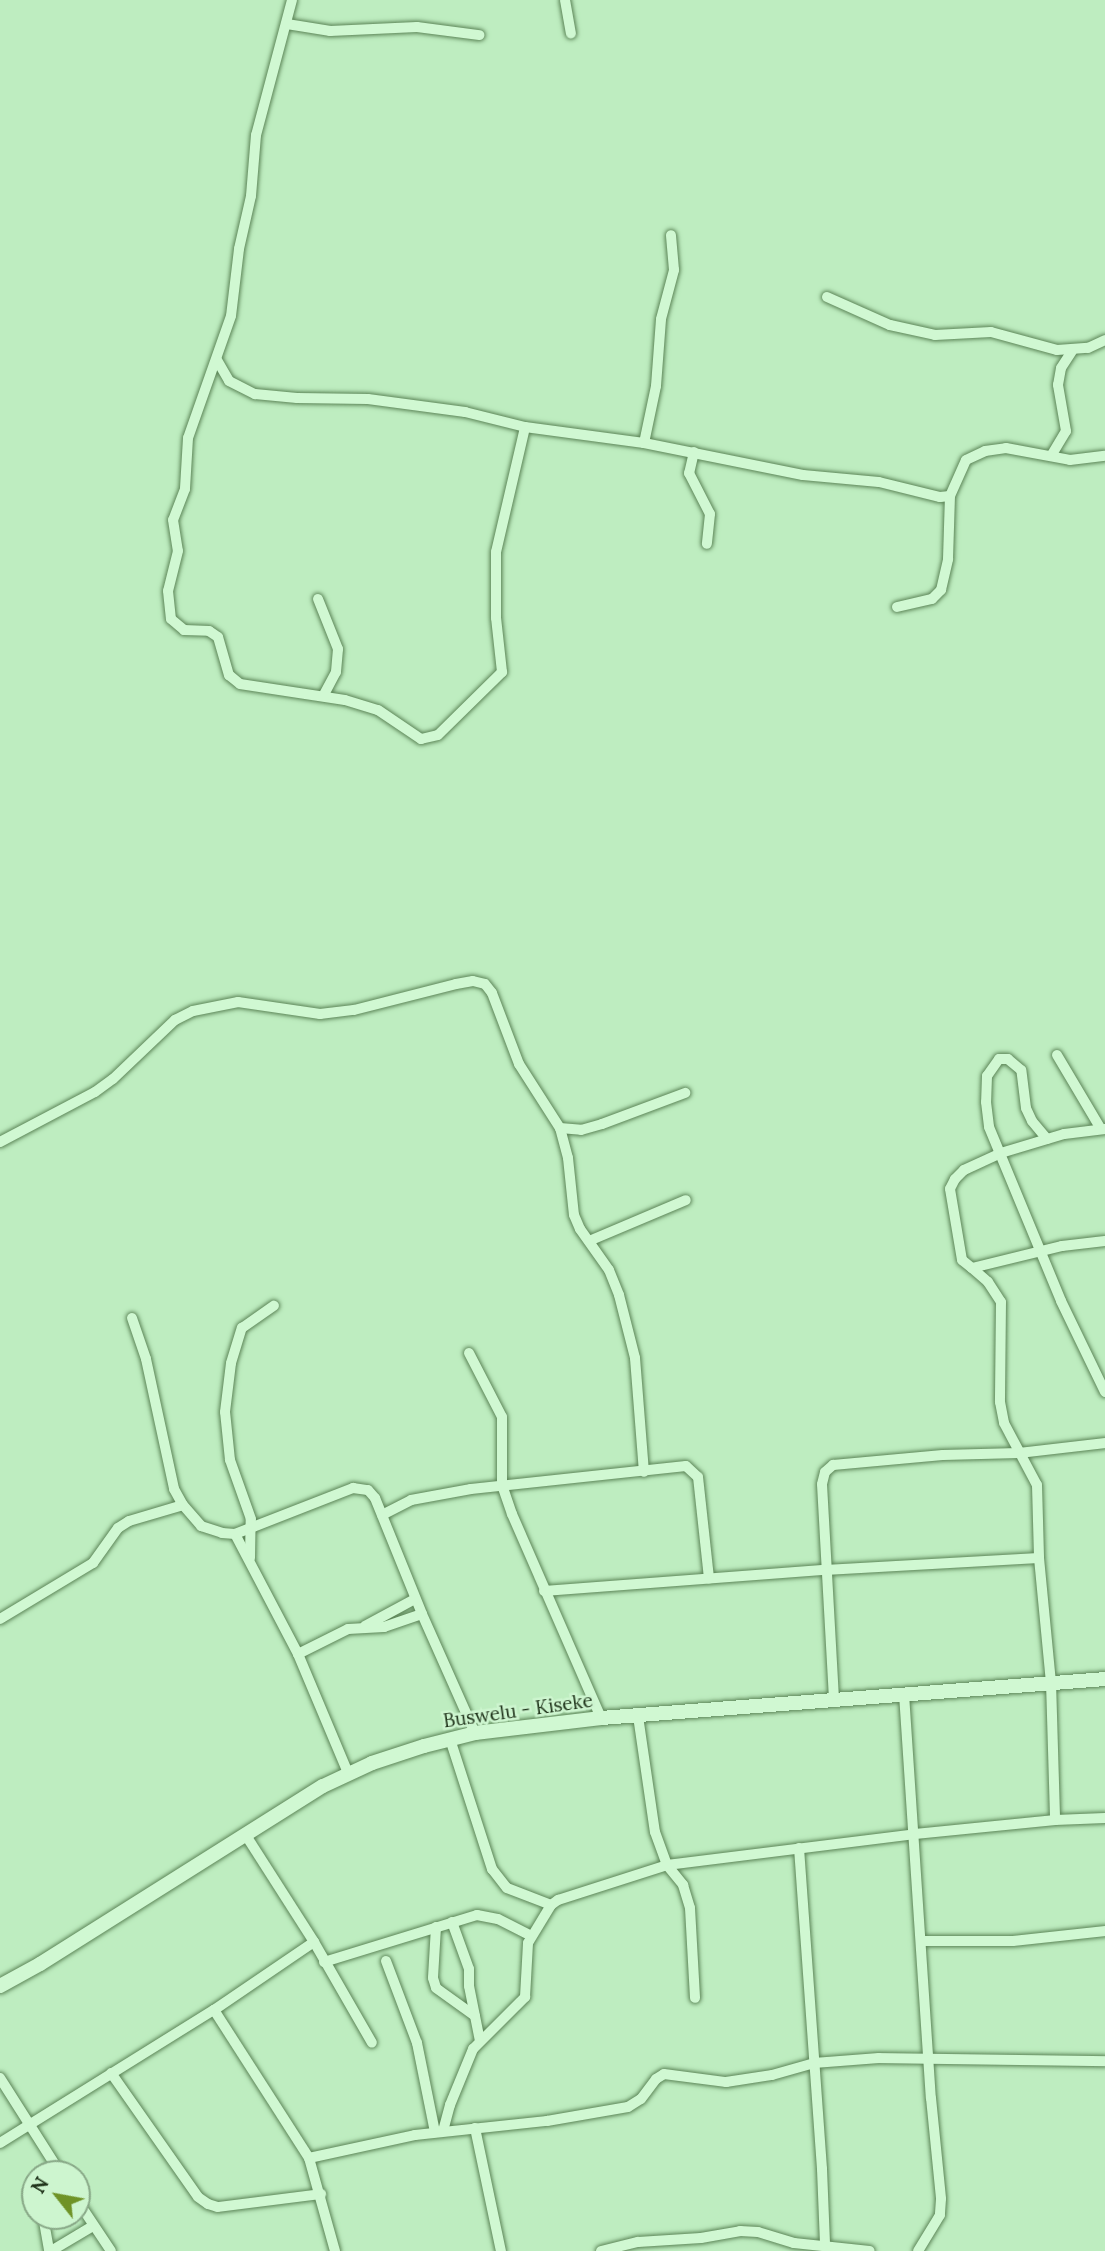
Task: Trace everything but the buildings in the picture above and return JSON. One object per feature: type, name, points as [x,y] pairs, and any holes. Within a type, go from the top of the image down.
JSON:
[{"type":"main road","name":"Buswelu - Kiseke","points":[[0,1986],[51,1958],[245,1834],[348,1773],[450,1739],[475,1733],[601,1718],[1105,1679]]},
{"type":"street","points":[[292,0],[256,135],[251,196],[239,249],[235,296],[216,360],[191,426],[185,489],[173,520],[178,551],[168,591],[171,619],[184,630],[209,631],[218,637],[229,675],[240,684],[324,695],[378,710],[421,739],[428,740],[454,721],[500,674],[502,667],[496,618],[496,552],[525,427]]},
{"type":"street","points":[[565,0],[571,33]]},
{"type":"street","points":[[287,24],[330,31],[417,27],[479,36]]},
{"type":"street","points":[[644,443],[656,386],[661,318],[674,270],[671,235]]},
{"type":"street","points":[[827,297],[904,329],[935,335],[990,332],[1044,348],[1072,351],[1088,348],[1105,340]]},
{"type":"street","points":[[1051,456],[1066,431],[1058,385],[1061,368],[1072,351]]},
{"type":"street","points":[[216,360],[229,381],[255,394],[297,398],[368,399],[465,412],[525,427],[644,443],[803,475],[879,482],[940,497],[950,496]]},
{"type":"street","points":[[897,607],[925,601],[941,590],[948,559],[950,496],[966,460],[975,454],[1006,449],[1070,460],[1105,456]]},
{"type":"street","points":[[694,452],[689,473],[710,514],[707,544]]},
{"type":"street","points":[[318,599],[338,649],[336,672],[324,695]]},
{"type":"street","points":[[0,1142],[113,1080],[175,1020],[192,1011],[238,1002],[291,1012],[343,1011],[473,981],[485,984],[492,993],[519,1064],[560,1128],[568,1158],[574,1214],[609,1270],[629,1325],[635,1358],[643,1472]]},
{"type":"street","points":[[1055,1820],[1051,1682],[1039,1558],[1037,1485],[1029,1465],[1019,1454],[1004,1423],[1000,1402],[1002,1302],[988,1282],[962,1260],[950,1189],[964,1170],[1001,1153],[1047,1139],[1103,1129],[1057,1055]]},
{"type":"street","points":[[1047,1139],[1032,1121],[1026,1108],[1021,1070],[1008,1059],[999,1059],[987,1076],[989,1127],[1040,1252],[1105,1392]]},
{"type":"street","points":[[560,1128],[581,1129],[602,1124],[685,1093]]},
{"type":"street","points":[[589,1241],[686,1200]]},
{"type":"street","points":[[972,1268],[1040,1252],[1105,1241]]},
{"type":"street","points":[[250,1558],[252,1528],[230,1460],[225,1412],[232,1363],[242,1328],[274,1306]]},
{"type":"street","points":[[132,1318],[146,1359],[174,1489],[183,1504],[201,1525],[222,1533],[235,1534],[353,1488],[368,1490],[382,1515],[415,1599],[475,1733]]},
{"type":"street","points":[[469,1353],[502,1417],[502,1485],[544,1591],[601,1718]]},
{"type":"street","points":[[834,1699],[825,1570],[822,1484],[825,1472],[833,1465],[943,1455],[1019,1454],[1105,1443]]},
{"type":"street","points":[[382,1515],[411,1500],[502,1485],[686,1466],[698,1477],[709,1578]]},
{"type":"street","points":[[0,1619],[93,1563],[118,1528],[129,1521],[183,1504]]},
{"type":"street","points":[[235,1534],[250,1558],[298,1654],[348,1773]]},
{"type":"street","points":[[544,1591],[825,1570],[1039,1558]]},
{"type":"street","points":[[365,1626],[415,1599]]},
{"type":"street","points":[[298,1654],[348,1629],[384,1627],[422,1614]]},
{"type":"street","points":[[904,1694],[942,2199],[940,2215],[918,2251]]},
{"type":"street","points":[[638,1716],[653,1821],[667,1865],[687,1894],[695,1998]]},
{"type":"street","points":[[450,1739],[492,1869],[507,1888],[551,1905]]},
{"type":"street","points":[[439,2131],[463,2070],[480,2041],[504,2021],[525,1997],[525,1953],[531,1936],[551,1905],[572,1894],[667,1865],[915,1834],[1055,1820],[1105,1818]]},
{"type":"street","points":[[245,1834],[314,1942],[372,2043]]},
{"type":"street","points":[[799,1848],[825,2245]]},
{"type":"street","points":[[324,1962],[452,1922],[487,1915],[531,1936]]},
{"type":"street","points":[[452,1922],[470,1969],[480,2041]]},
{"type":"street","points":[[436,1927],[433,1978],[436,1988],[475,2016]]},
{"type":"street","points":[[922,1941],[1013,1941],[1105,1931]]},
{"type":"street","points":[[0,2143],[214,2010],[314,1942]]},
{"type":"street","points":[[386,1961],[417,2043],[439,2131]]},
{"type":"street","points":[[214,2010],[309,2158],[335,2251]]},
{"type":"street","points":[[309,2158],[439,2131],[628,2107],[641,2099],[656,2079],[664,2074],[726,2082],[772,2075],[814,2063],[879,2058],[1105,2061]]},
{"type":"street","points":[[111,2073],[198,2197],[208,2204],[218,2207],[321,2194]]},
{"type":"street","points":[[0,2078],[52,2160]]},
{"type":"street","points":[[475,2128],[501,2251]]},
{"type":"street","points":[[91,2223],[111,2251]]},
{"type":"street","points":[[46,2230],[50,2251],[93,2226]]},
{"type":"street","points":[[601,2251],[638,2242],[701,2238],[740,2231],[870,2251]]}]
